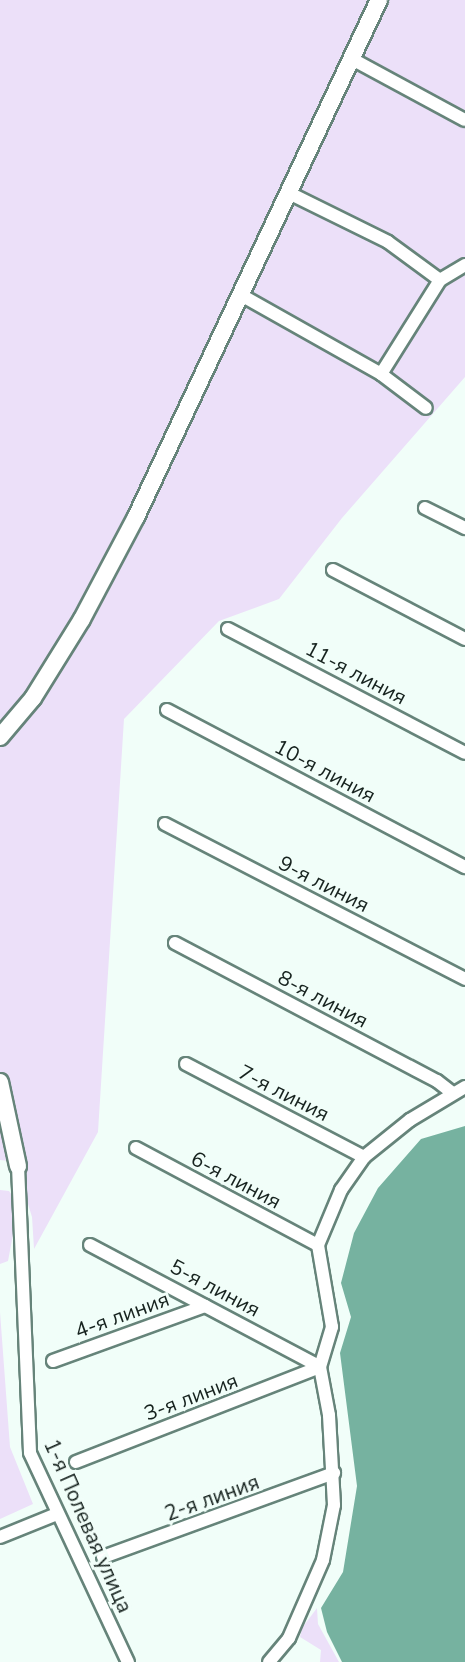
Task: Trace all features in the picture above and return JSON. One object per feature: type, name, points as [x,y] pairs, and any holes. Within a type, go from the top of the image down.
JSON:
[{"type":"street","points":[[0,738],[33,698],[82,619],[242,295],[379,0]]},
{"type":"street","points":[[352,59],[465,120]]},
{"type":"street","points":[[290,193],[388,242],[440,280]]},
{"type":"street","points":[[381,374],[440,280],[465,265]]},
{"type":"street","points":[[242,295],[381,374],[426,408]]},
{"type":"street","points":[[425,508],[465,528]]},
{"type":"street","points":[[333,570],[465,639]]},
{"type":"street","name":"11-я линия","points":[[228,628],[465,753]]},
{"type":"street","name":"10-я линия","points":[[167,710],[465,867]]},
{"type":"street","name":"9-я линия","points":[[165,824],[465,979]]},
{"type":"street","name":"8-я линия","points":[[175,943],[436,1081],[451,1092]]},
{"type":"street","name":"7-я линия","points":[[186,1064],[364,1157]]},
{"type":"street","points":[[0,1082],[18,1166]]},
{"type":"street","points":[[269,1662],[289,1638],[323,1560],[334,1505],[334,1473],[320,1367],[332,1327],[318,1245],[341,1190],[364,1157],[451,1092],[465,1087]]},
{"type":"street","name":"6-я линия","points":[[136,1148],[318,1245]]},
{"type":"street","name":"1-я Полевая улица","points":[[18,1166],[30,1453],[128,1662]]},
{"type":"street","name":"5-я линия","points":[[90,1245],[320,1367]]},
{"type":"street","name":"4-я линия","points":[[53,1361],[205,1306]]},
{"type":"street","name":"3-я линия","points":[[76,1462],[320,1367]]},
{"type":"street","name":"2-я линия","points":[[103,1557],[334,1473]]},
{"type":"street","points":[[0,1537],[57,1514]]},
{"type":"shaded area","points":[[0,0],[465,0],[465,377],[342,518],[279,599],[219,621],[124,719],[98,1132],[34,1249],[32,1217],[24,1191],[9,1161],[0,1160]]},
{"type":"shaded area","points":[[465,1126],[465,1662],[342,1662],[327,1632],[321,1608],[343,1572],[357,1486],[340,1353],[351,1317],[341,1283],[354,1233],[378,1188],[421,1139]]},
{"type":"shaded area","points":[[0,1190],[9,1191],[14,1198],[16,1218],[8,1261],[0,1264]]},
{"type":"shaded area","points":[[0,1312],[10,1447],[33,1504],[0,1519]]},
{"type":"shaded area","points":[[317,1608],[318,1624],[339,1662],[320,1662],[321,1650],[300,1637],[302,1628]]}]
